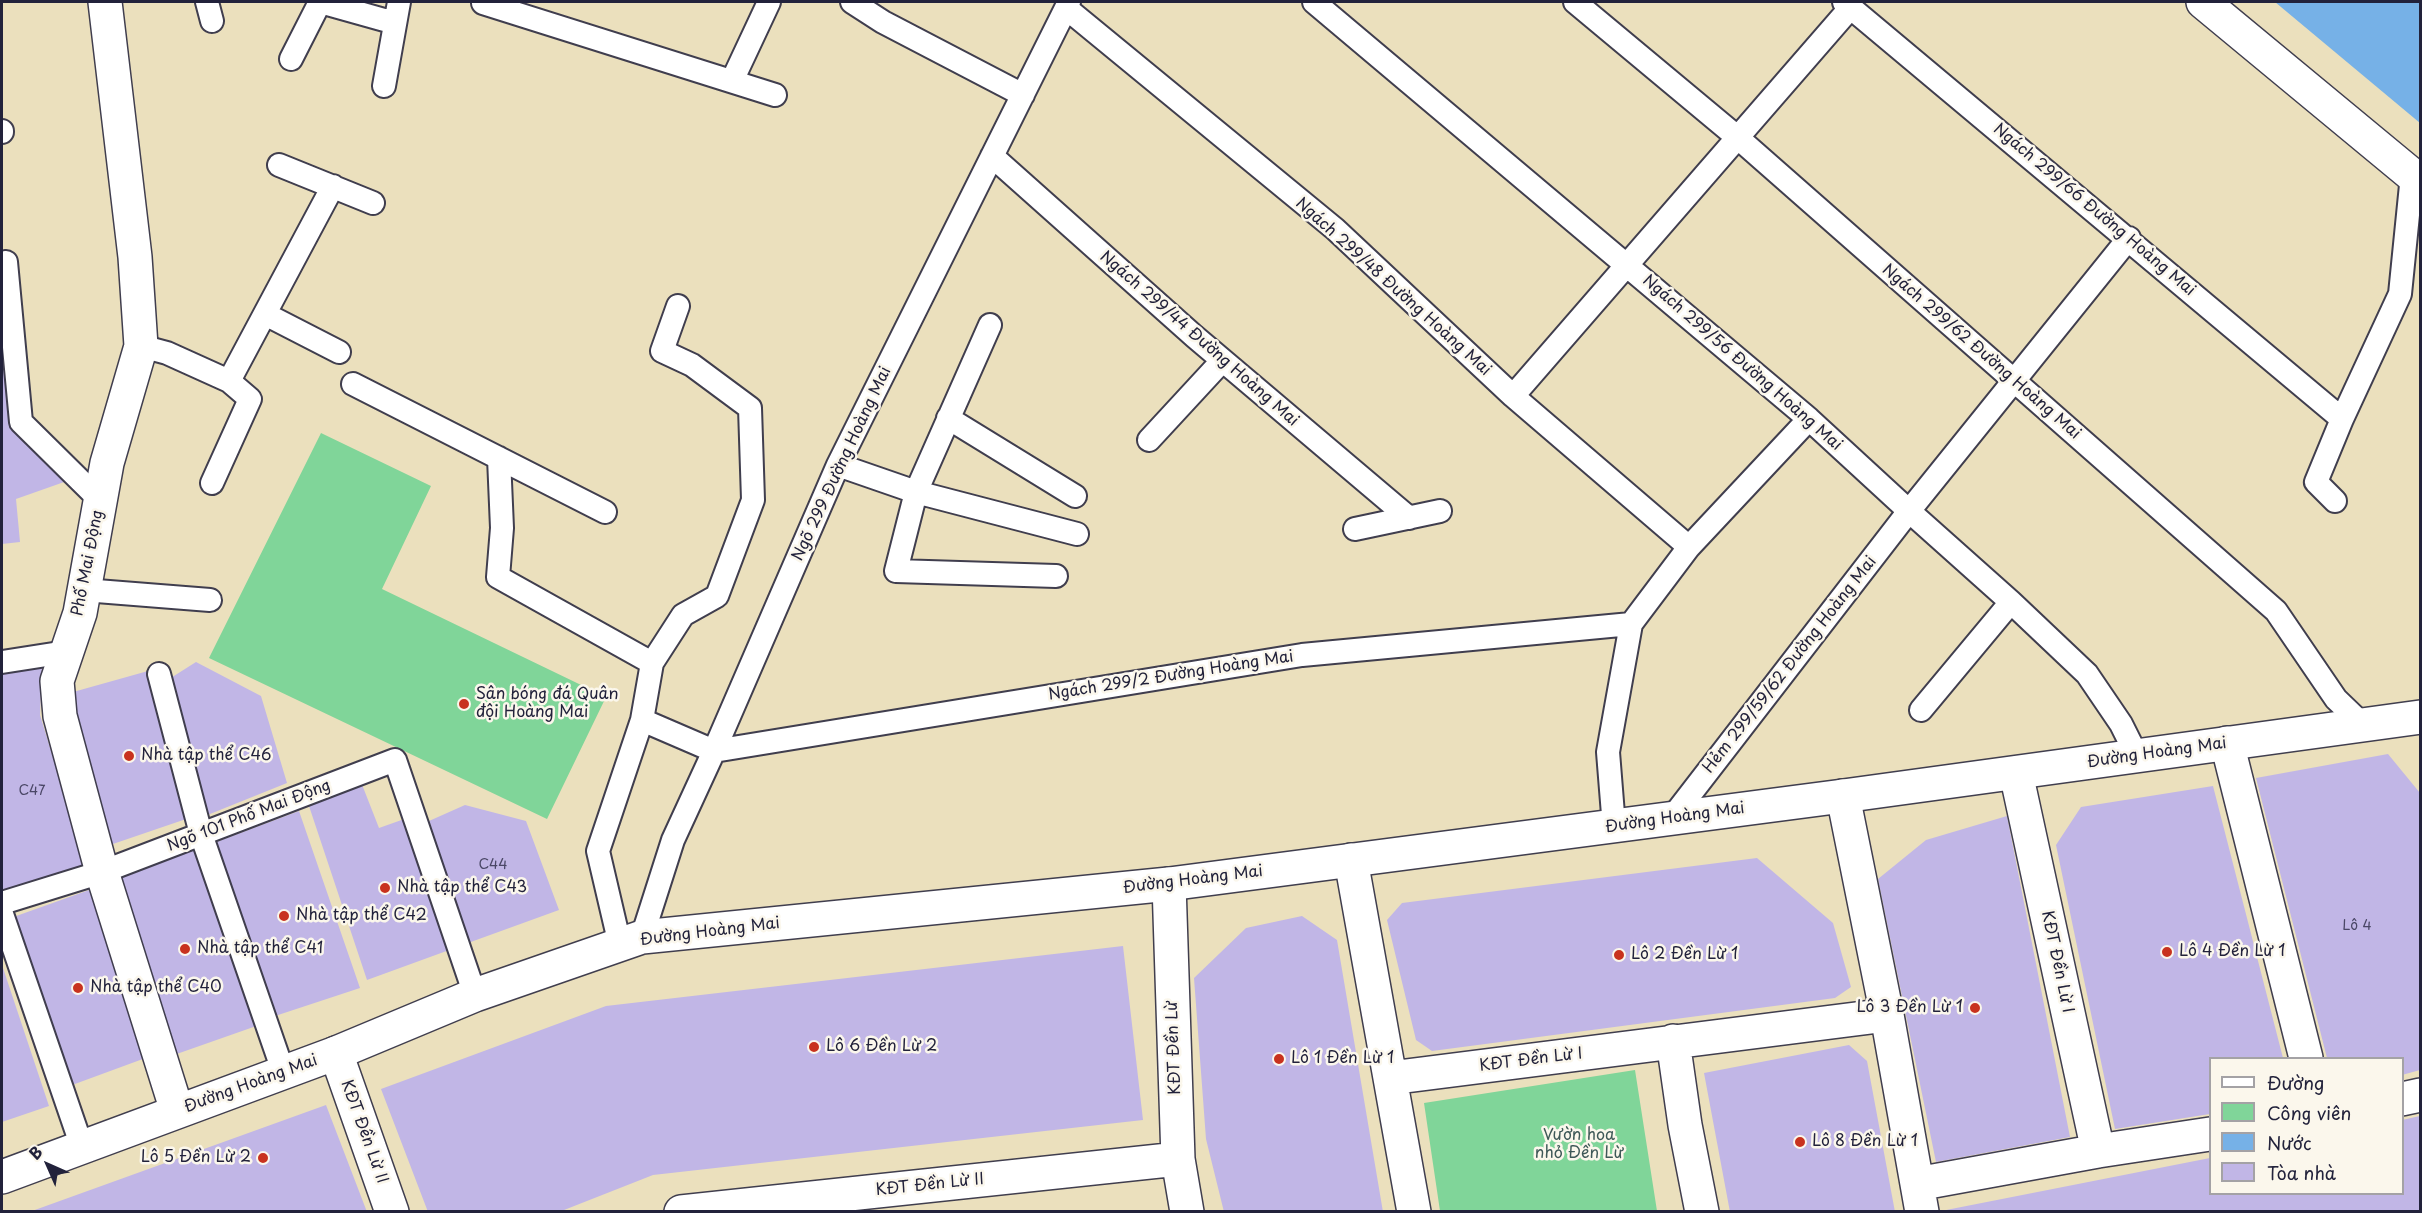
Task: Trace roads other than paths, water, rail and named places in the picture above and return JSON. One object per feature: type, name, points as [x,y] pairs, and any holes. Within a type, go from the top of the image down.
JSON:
[{"type":"street","name":"Phố Mai Động","points":[[105,2],[135,257],[141,346],[107,463],[80,613],[57,681],[60,716],[102,872],[177,1111]]},
{"type":"street","points":[[2203,2],[2412,175]]},
{"type":"street","name":"Đường Hoàng Mai","points":[[2,1176],[336,1053],[475,995],[631,941],[1169,884],[1614,827],[2421,717]]},
{"type":"street","points":[[2227,743],[2306,1057]]},
{"type":"street","name":"KĐT Đền Lừ I","points":[[2016,773],[2098,1152]]},
{"type":"street","points":[[1843,796],[1887,1015],[1919,1198],[2098,1152],[2209,1134]]},
{"type":"street","points":[[1350,861],[1414,1212]]},
{"type":"street","name":"KĐT Đền Lừ","points":[[1169,884],[1178,1159],[1187,1212]]},
{"type":"street","name":"KĐT Đền Lừ I","points":[[1390,1078],[1887,1015]]},
{"type":"street","points":[[1673,1041],[1685,1125],[1702,1212]]},
{"type":"street","name":"KĐT Đền Lừ II","points":[[336,1053],[392,1212]]},
{"type":"street","points":[[2404,1099],[2421,1095]]},
{"type":"street","name":"KĐT Đền Lừ II","points":[[681,1212],[1178,1159]]},
{"type":"lane","points":[[291,59],[320,2],[397,12],[384,86]]},
{"type":"lane","points":[[732,81],[769,2]]},
{"type":"lane","points":[[852,2],[883,22],[1023,95]]},
{"type":"lane","name":"Ngách 299/56 Đường Hoàng Mai","points":[[1314,2],[1809,419],[2011,602],[2087,674],[2121,724],[2137,756]]},
{"type":"lane","name":"Ngách 299/62 Đường Hoàng Mai","points":[[1575,2],[1737,137],[2276,611],[2336,699],[2362,724]]},
{"type":"lane","points":[[483,3],[775,95]]},
{"type":"lane","points":[[1513,396],[1628,265],[1848,4]]},
{"type":"lane","name":"Ngách 299/66 Đường Hoàng Mai","points":[[1848,4],[2342,419]]},
{"type":"lane","name":"Ngõ 299 Đường Hoàng Mai","points":[[631,941],[838,465],[1068,5]]},
{"type":"lane","name":"Ngách 299/48 Đường Hoàng Mai","points":[[1068,5],[1335,229],[1513,396],[1689,547]]},
{"type":"lane","name":"Ngách 299/44 Đường Hoàng Mai","points":[[992,156],[1222,361],[1409,518]]},
{"type":"lane","points":[[279,165],[373,203]]},
{"type":"lane","points":[[2335,501],[2316,482],[2342,419],[2400,294],[2412,175]]},
{"type":"lane","points":[[229,381],[333,186]]},
{"type":"lane","name":"Hẻm 299/59/62 Đường Hoàng Mai","points":[[1671,819],[1909,511],[2129,238]]},
{"type":"lane","points":[[6,262],[8,347],[21,422],[100,500]]},
{"type":"lane","points":[[631,941],[598,851],[642,720],[652,663],[683,615],[717,596],[753,500],[750,408],[692,365],[662,351],[678,306]]},
{"type":"lane","points":[[265,314],[339,352]]},
{"type":"lane","points":[[990,325],[916,492],[896,571],[1056,576]]},
{"type":"lane","points":[[141,346],[167,353],[229,381],[250,399],[212,483]]},
{"type":"lane","points":[[1149,440],[1222,361]]},
{"type":"lane","points":[[353,384],[605,512]]},
{"type":"lane","points":[[948,418],[1075,496]]},
{"type":"lane","points":[[1614,827],[1608,752],[1631,624],[1689,547],[1809,419]]},
{"type":"lane","points":[[499,458],[502,528],[498,577],[652,663]]},
{"type":"lane","points":[[838,465],[916,492],[1077,534]]},
{"type":"lane","points":[[1355,529],[1440,511]]},
{"type":"lane","points":[[84,590],[210,600]]},
{"type":"lane","points":[[1922,710],[2011,602]]},
{"type":"lane","name":"Ngách 299/2 Đường Hoàng Mai","points":[[714,751],[1302,655],[1631,624]]},
{"type":"lane","points":[[2,662],[66,652]]},
{"type":"lane","points":[[159,674],[201,834],[283,1071]]},
{"type":"lane","points":[[642,720],[714,751]]},
{"type":"lane","name":"Ngõ 101 Phố Mai Động","points":[[2,903],[102,872],[395,760],[475,995]]},
{"type":"lane","points":[[2,914],[82,1147]]},
{"type":"water","points":[[2275,2],[2420,2],[2420,123]]},
{"type":"place","name":"Sân bóng đá Quân đội Hoàng Mai","points":[[464,704]]},
{"type":"place","name":"Nhà tập thể C46","points":[[129,756]]},
{"type":"place","name":"Nhà tập thể C43","points":[[385,888]]},
{"type":"place","name":"Nhà tập thể C42","points":[[284,916]]},
{"type":"place","name":"Nhà tập thể C41","points":[[185,949]]},
{"type":"place","name":"Lô 4 Đền Lừ 1","points":[[2167,952]]},
{"type":"place","name":"Lô 2 Đền Lừ 1","points":[[1619,955]]},
{"type":"place","name":"Nhà tập thể C40","points":[[78,988]]},
{"type":"place","name":"Lô 3 Đền Lừ 1","points":[[1975,1008]]},
{"type":"place","name":"Lô 6 Đền Lừ 2","points":[[814,1047]]},
{"type":"place","name":"Lô 1 Đền Lừ 1","points":[[1279,1059]]},
{"type":"place","name":"Lô 8 Đền Lừ 1","points":[[1800,1142]]},
{"type":"place","name":"Lô 5 Đền Lừ 2","points":[[263,1158]]},
{"type":"park label","name":"Vườn hoa nhỏ Đền Lừ","points":[[1579,1145]]}]
